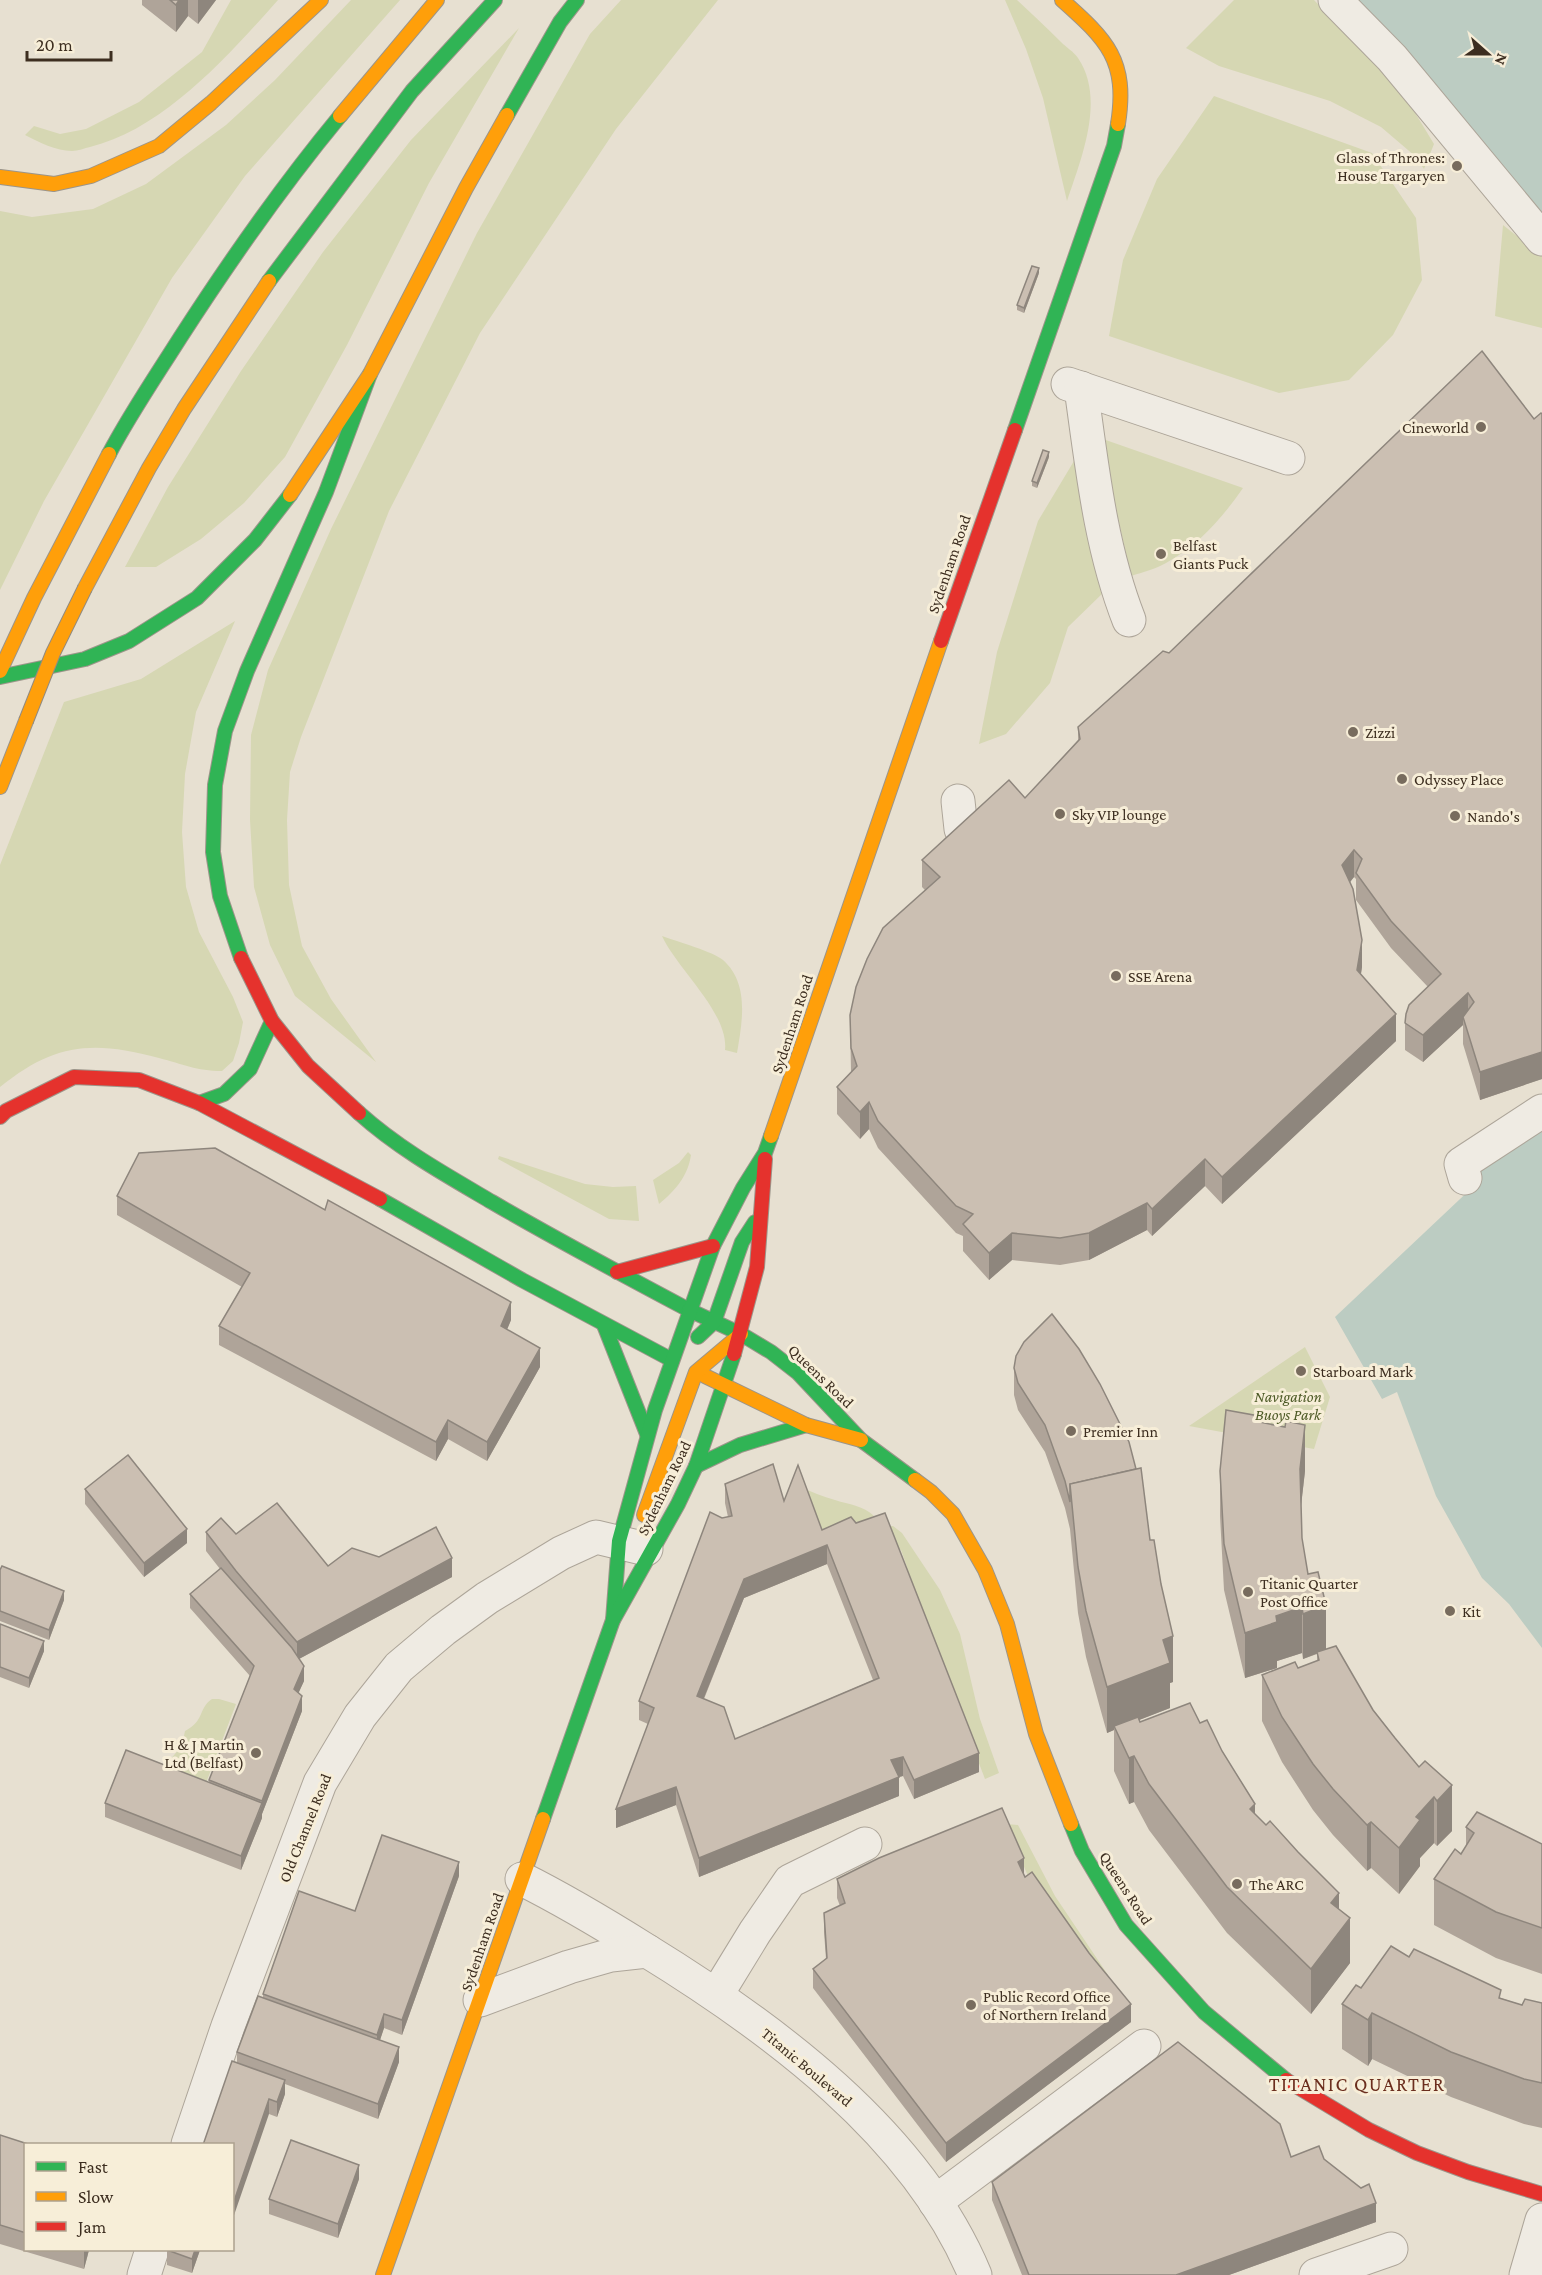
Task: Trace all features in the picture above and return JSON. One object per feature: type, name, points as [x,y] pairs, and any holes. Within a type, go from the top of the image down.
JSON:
[{"type":"main road","points":[[4,171],[26,181],[54,184],[92,176],[159,146],[211,103],[321,0]]},
{"type":"main road","points":[[0,671],[34,598],[124,425],[207,298],[306,157],[437,0]]},
{"type":"main road","points":[[0,787],[54,653],[85,588],[149,468],[184,409],[278,268],[412,91],[495,0]]},
{"type":"main road","points":[[0,677],[85,659],[129,640],[197,598],[255,540],[294,489],[370,374],[466,188],[560,22],[577,0]]},
{"type":"main road","name":"Sydenham Road","points":[[383,2275],[613,1620],[632,1544],[647,1434],[689,1310],[713,1246],[743,1188],[765,1153],[883,805],[1114,146],[1120,121],[1121,99],[1117,69],[1108,46],[1062,0]]},
{"type":"main road","name":"Queens Road","points":[[370,374],[326,492],[247,671],[225,730],[215,785],[213,852],[220,896],[242,961],[272,1021],[308,1066],[375,1127],[410,1153],[545,1233],[689,1310],[741,1334],[771,1352],[798,1373],[861,1440],[931,1492],[953,1514],[985,1570],[1007,1624],[1036,1734],[1082,1851],[1126,1925],[1204,2012],[1293,2086],[1369,2130],[1418,2153],[1468,2172],[1542,2194]]},
{"type":"main road","points":[[199,1103],[224,1094],[250,1069],[272,1021]]},
{"type":"main road","name":"Queens Road","points":[[0,1117],[6,1111],[74,1077],[140,1080],[199,1103],[420,1220],[604,1325],[724,1386],[806,1425],[861,1440]]},
{"type":"main road","name":"Sydenham Road","points":[[613,1620],[632,1544],[678,1504],[696,1466],[741,1334],[757,1267],[765,1153]]},
{"type":"main road","points":[[672,1360],[714,1322],[742,1242],[761,1214]]},
{"type":"main road","points":[[617,1272],[713,1246]]},
{"type":"main road","points":[[604,1325],[647,1434]]},
{"type":"main road","points":[[632,1544],[650,1501],[696,1372],[741,1334]]},
{"type":"main road","points":[[696,1466],[740,1445],[806,1425]]},
{"type":"street","points":[[1335,0],[1392,58],[1542,239]]},
{"type":"street","points":[[1129,620],[1120,597],[1098,505],[1075,386],[1288,458]]},
{"type":"street","points":[[958,801],[960,829],[968,845]]},
{"type":"street","points":[[1465,1178],[1461,1164],[1542,1111]]},
{"type":"street","name":"Old Channel Road","points":[[189,2143],[228,2026],[320,1783],[360,1716],[399,1668],[443,1630],[487,1598],[561,1552],[587,1539],[596,1537],[632,1544]]},
{"type":"street","points":[[717,1994],[790,1881],[865,1844]]},
{"type":"street","name":"Titanic Boulevard","points":[[522,1879],[557,1896],[717,1994],[838,2089],[891,2145],[935,2202],[963,2246],[975,2275]]},
{"type":"street","points":[[480,2000],[569,1967],[611,1955],[647,1951]]},
{"type":"street","points":[[935,2202],[1144,2046]]},
{"type":"street","points":[[1526,2275],[1542,2220]]},
{"type":"street","points":[[1316,2275],[1391,2249]]},
{"type":"street","points":[[144,2275],[152,2251]]},
{"type":"green space","points":[[231,0],[278,0],[216,66],[169,107],[144,124],[117,138],[74,151],[54,148],[25,135],[34,126],[60,134],[86,129],[139,102],[202,52]]},
{"type":"green space","points":[[351,0],[400,0],[245,176],[172,278],[44,501],[0,590],[0,211],[32,217],[93,209],[146,184],[226,125],[275,80]]},
{"type":"green space","points":[[621,0],[718,0],[616,129],[480,333],[389,511],[301,737],[290,772],[287,820],[289,885],[302,946],[331,999],[376,1062],[295,996],[270,945],[254,887],[250,820],[251,735],[268,670],[331,529],[477,233],[590,34]]},
{"type":"green space","points":[[1005,0],[1017,0],[1078,58],[1086,74],[1091,110],[1079,167],[1067,201],[1043,98],[1026,49]]},
{"type":"green space","points":[[1234,0],[1314,0],[1403,93],[1434,144],[1424,169],[1415,156],[1381,127],[1330,101],[1219,66],[1186,48]]},
{"type":"green space","points":[[519,28],[429,183],[347,345],[285,457],[244,503],[201,539],[156,567],[125,567],[168,487],[241,371],[323,252],[411,140]]},
{"type":"green space","points":[[1214,96],[1372,153],[1416,218],[1422,280],[1393,335],[1349,380],[1279,393],[1109,336],[1123,260],[1157,179]]},
{"type":"green space","points":[[1503,225],[1542,256],[1542,328],[1495,316]]},
{"type":"green space","points":[[1100,438],[1243,488],[1218,520],[1189,548],[1154,569],[1131,576]]},
{"type":"green space","points":[[1077,456],[1105,591],[1068,627],[1050,683],[1006,734],[979,744],[997,652],[1038,521]]},
{"type":"green space","points":[[235,621],[196,712],[185,774],[182,832],[186,887],[199,932],[233,997],[243,1022],[233,1061],[222,1071],[213,1071],[135,1052],[94,1048],[75,1049],[38,1061],[0,1087],[0,865],[64,702],[141,679]]},
{"type":"green space","points":[[662,936],[712,954],[723,960],[732,970],[741,992],[742,1004],[737,1053],[725,1050],[724,1036],[711,1006]]},
{"type":"green space","points":[[688,1152],[691,1155],[684,1176],[659,1204],[653,1180],[679,1163]]},
{"type":"green space","points":[[499,1156],[585,1184],[613,1187],[636,1186],[639,1221],[609,1219],[498,1159]]},
{"type":"green space","name":"Navigation Buoys Park","points":[[1305,1347],[1330,1397],[1314,1449],[1189,1426]]},
{"type":"green space","points":[[799,1487],[860,1507],[874,1516],[818,1540]]},
{"type":"green space","points":[[888,1526],[893,1526],[902,1533],[940,1590],[960,1634],[980,1719],[999,1773],[985,1779],[905,1571],[907,1567],[901,1550],[896,1549]]},
{"type":"green space","points":[[212,1699],[236,1704],[206,1783],[171,1768],[170,1764],[181,1746],[185,1731],[196,1723],[205,1706]]},
{"type":"green space","points":[[1006,1824],[1018,1825],[1055,1896],[1108,1975],[1103,1980],[1033,1888]]},
{"type":"shaded area","points":[[1350,0],[1542,0],[1542,215]]},
{"type":"shaded area","points":[[1542,1119],[1542,1648],[1509,1604],[1482,1578],[1436,1496],[1397,1392],[1382,1399],[1335,1317],[1477,1183],[1468,1167]]},
{"type":"building","points":[[1032,266],[1039,268],[1024,308],[1017,305]]},
{"type":"building","points":[[1482,351],[1534,419],[1542,414],[1542,1052],[1480,1072],[1463,1017],[1474,1002],[1468,993],[1423,1035],[1405,1023],[1409,1005],[1441,974],[1391,921],[1356,873],[1362,859],[1354,850],[1342,865],[1353,889],[1362,940],[1357,970],[1396,1014],[1222,1177],[1205,1159],[1152,1209],[1147,1203],[1089,1233],[1060,1238],[1012,1233],[989,1253],[963,1224],[973,1214],[956,1206],[878,1121],[869,1102],[860,1112],[837,1087],[857,1066],[851,1048],[850,1015],[856,987],[883,928],[940,877],[922,860],[1009,780],[1025,798],[1080,739],[1078,727],[1163,651],[1169,653]]},
{"type":"building","points":[[1043,450],[1049,452],[1037,483],[1032,481]]},
{"type":"building","points":[[215,1148],[325,1210],[328,1200],[511,1302],[501,1326],[540,1348],[487,1442],[448,1420],[436,1442],[219,1326],[250,1273],[117,1196],[139,1153]]},
{"type":"building","name":"Premier Inn","points":[[1052,1314],[1079,1349],[1100,1384],[1129,1442],[1136,1469],[1070,1484],[1070,1502],[1045,1425],[1018,1383],[1014,1368],[1016,1356],[1024,1342]]},
{"type":"building","points":[[1226,1410],[1259,1416],[1259,1422],[1285,1427],[1286,1421],[1305,1425],[1300,1469],[1302,1538],[1308,1574],[1318,1572],[1326,1605],[1303,1614],[1302,1607],[1276,1616],[1277,1622],[1245,1633],[1224,1544],[1220,1471]]},
{"type":"building","points":[[128,1455],[187,1529],[144,1563],[85,1489]]},
{"type":"building","points":[[773,1464],[784,1501],[798,1465],[822,1530],[851,1517],[856,1523],[885,1513],[979,1753],[914,1780],[903,1757],[891,1760],[899,1777],[699,1858],[676,1787],[616,1809],[654,1708],[639,1701],[710,1512],[722,1518],[732,1516],[725,1484]],"holes":[[[827,1545],[879,1678],[735,1739],[724,1707],[697,1696],[744,1579]]]},
{"type":"building","points":[[1141,1468],[1150,1540],[1154,1540],[1173,1636],[1163,1640],[1170,1663],[1107,1687],[1086,1611],[1078,1567],[1070,1484]]},
{"type":"building","points":[[277,1503],[328,1566],[352,1548],[379,1557],[436,1527],[452,1558],[297,1642],[206,1532],[221,1518],[236,1534]]},
{"type":"building","points":[[2,1566],[64,1591],[49,1630],[0,1611],[0,1570]]},
{"type":"building","points":[[221,1568],[292,1648],[304,1666],[294,1689],[302,1696],[262,1801],[209,1780],[254,1666],[190,1594]]},
{"type":"building","points":[[0,1624],[44,1641],[29,1678],[0,1667]]},
{"type":"building","points":[[1336,1646],[1373,1710],[1419,1767],[1425,1761],[1452,1785],[1437,1801],[1434,1797],[1416,1817],[1420,1820],[1399,1848],[1371,1822],[1367,1825],[1313,1764],[1282,1717],[1262,1675],[1295,1662],[1298,1668],[1319,1660],[1317,1652]]},
{"type":"building","points":[[1190,1703],[1200,1723],[1207,1720],[1222,1751],[1255,1804],[1250,1809],[1266,1825],[1270,1821],[1339,1893],[1331,1903],[1350,1918],[1311,1969],[1227,1887],[1149,1784],[1134,1756],[1129,1758],[1114,1726],[1138,1717],[1140,1722]]},
{"type":"building","points":[[126,1750],[262,1803],[241,1856],[105,1803]]},
{"type":"building","name":"Public Record Office of Northern Ireland","points":[[1002,1808],[1024,1858],[1018,1862],[1025,1877],[1032,1872],[1089,1953],[1131,2004],[946,2143],[813,1969],[827,1958],[824,1913],[845,1903],[837,1879],[879,1858]]},
{"type":"building","points":[[1477,1812],[1542,1844],[1542,1928],[1496,1912],[1434,1879],[1455,1849],[1461,1854],[1474,1833],[1466,1827]]},
{"type":"building","points":[[382,1835],[459,1862],[402,2020],[384,2014],[377,2035],[263,1994],[299,1891],[355,1911]]},
{"type":"building","points":[[1391,1946],[1409,1957],[1414,1949],[1501,1990],[1499,1998],[1522,2005],[1525,1999],[1542,2003],[1542,2083],[1524,2079],[1451,2052],[1372,2013],[1368,2020],[1342,2004],[1356,1985],[1361,1988]]},
{"type":"building","points":[[258,1996],[399,2047],[378,2104],[237,2052]]},
{"type":"building","points":[[1178,2042],[1280,2124],[1291,2157],[1319,2146],[1324,2159],[1361,2188],[1369,2184],[1376,2203],[1176,2275],[1029,2275],[992,2182]]},
{"type":"building","points":[[232,2061],[285,2080],[277,2102],[269,2099],[234,2201],[234,2143],[204,2143]]},
{"type":"building","points":[[0,2135],[25,2143],[24,2232],[0,2225]]},
{"type":"building","points":[[291,2140],[359,2165],[338,2224],[269,2199]]},
{"type":"building","points":[[170,2251],[195,2251],[192,2259]]},
{"type":"traffic: fast","points":[[269,281],[412,91],[495,0]]},
{"type":"traffic: fast","points":[[507,115],[560,22],[577,0]]},
{"type":"traffic: fast","points":[[109,454],[143,395],[218,281],[277,197],[340,116]]},
{"type":"traffic: fast","points":[[1015,430],[1114,146],[1118,124]]},
{"type":"traffic: fast","points":[[241,958],[220,896],[213,852],[215,785],[225,731],[247,671],[326,492],[370,374]]},
{"type":"traffic: fast","points":[[0,677],[85,659],[129,641],[197,598],[255,540],[290,495]]},
{"type":"traffic: fast","points":[[199,1103],[224,1094],[250,1069],[272,1021]]},
{"type":"traffic: fast","points":[[359,1113],[407,1150],[457,1182],[565,1244],[689,1310]]},
{"type":"traffic: fast","points":[[613,1620],[619,1541],[655,1410],[713,1246],[743,1188],[765,1153],[771,1136]]},
{"type":"traffic: fast","points":[[380,1199],[522,1280],[672,1360]]},
{"type":"traffic: fast","points":[[698,1337],[714,1322],[742,1242],[755,1222]]},
{"type":"traffic: fast","points":[[689,1310],[741,1334],[771,1352],[798,1373],[861,1440],[915,1480]]},
{"type":"traffic: fast","points":[[604,1325],[647,1434]]},
{"type":"traffic: fast","points":[[543,1819],[613,1620],[678,1504],[696,1466],[734,1354]]},
{"type":"traffic: fast","points":[[696,1466],[740,1445],[806,1425]]},
{"type":"traffic: fast","points":[[1071,1824],[1082,1851],[1126,1925],[1204,2012],[1286,2080]]},
{"type":"traffic: slow","points":[[0,177],[54,184],[91,176],[159,146],[211,103],[321,0]]},
{"type":"traffic: slow","points":[[340,116],[437,0]]},
{"type":"traffic: slow","points":[[1062,0],[1091,27],[1111,53],[1120,83],[1118,124]]},
{"type":"traffic: slow","points":[[290,495],[370,374],[466,188],[507,115]]},
{"type":"traffic: slow","points":[[85,588],[149,468],[184,409],[269,281]]},
{"type":"traffic: slow","points":[[0,671],[34,598],[109,454]]},
{"type":"traffic: slow","points":[[26,721],[53,653],[85,588]]},
{"type":"traffic: slow","points":[[771,1136],[941,641]]},
{"type":"traffic: slow","points":[[0,787],[26,721]]},
{"type":"traffic: slow","points":[[644,1515],[696,1372],[741,1334]]},
{"type":"traffic: slow","points":[[705,1376],[806,1425],[861,1440]]},
{"type":"traffic: slow","points":[[915,1480],[953,1514],[985,1570],[1007,1624],[1036,1734],[1071,1824]]},
{"type":"traffic: slow","points":[[383,2275],[543,1819]]},
{"type":"traffic: jam","points":[[941,641],[1015,430]]},
{"type":"traffic: jam","points":[[241,958],[272,1021],[308,1066],[359,1113]]},
{"type":"traffic: jam","points":[[0,1117],[6,1111],[74,1077],[139,1080],[199,1103],[380,1199]]},
{"type":"traffic: jam","points":[[734,1354],[757,1267],[765,1159]]},
{"type":"traffic: jam","points":[[617,1272],[713,1246]]},
{"type":"traffic: jam","points":[[1286,2080],[1369,2130],[1417,2153],[1468,2172],[1542,2194]]},
{"type":"place","name":"Glass of Thrones: House Targaryen","points":[[1457,166]]},
{"type":"place","name":"Cineworld","points":[[1481,427]]},
{"type":"place","name":"Belfast Giants Puck","points":[[1161,554]]},
{"type":"place","name":"Zizzi","points":[[1353,732]]},
{"type":"place","name":"Odyssey Place","points":[[1402,779]]},
{"type":"place","name":"Sky VIP lounge","points":[[1060,814]]},
{"type":"place","name":"Nando's","points":[[1455,816]]},
{"type":"place","name":"SSE Arena","points":[[1116,976]]},
{"type":"place","name":"Starboard Mark","points":[[1301,1371]]},
{"type":"place","name":"Premier Inn","points":[[1071,1431]]},
{"type":"place","name":"Titanic Quarter Post Office","points":[[1248,1592]]},
{"type":"place","name":"Kit","points":[[1450,1611]]},
{"type":"place","name":"H & J Martin Ltd (Belfast)","points":[[256,1753]]},
{"type":"place","name":"The ARC","points":[[1237,1884]]},
{"type":"place","name":"Public Record Office of Northern Ireland","points":[[971,2005]]},
{"type":"district","name":"TITANIC QUARTER","points":[[1357,2084]]}]
